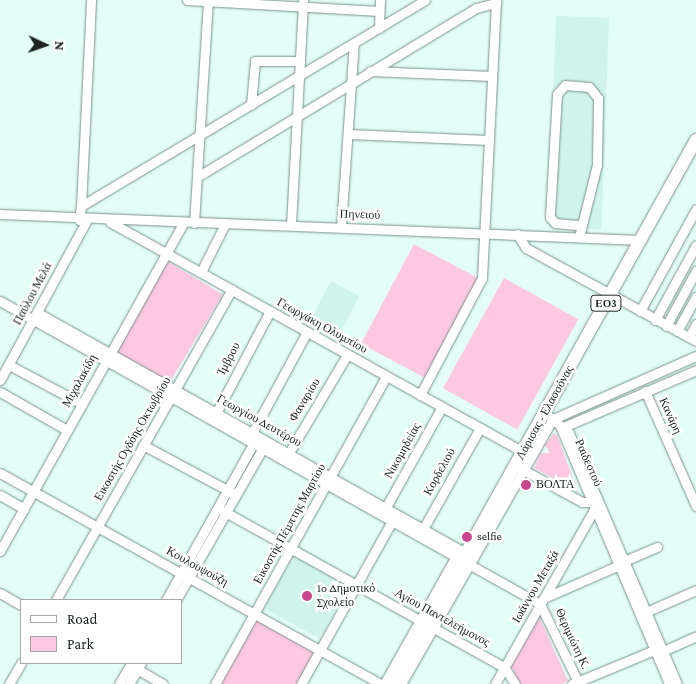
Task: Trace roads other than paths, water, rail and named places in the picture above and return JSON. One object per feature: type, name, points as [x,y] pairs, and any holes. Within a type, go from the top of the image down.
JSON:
[{"type":"highway","name":"Λάρισας - Ελασσόνας","points":[[393,684],[465,557],[519,468],[524,452],[549,417],[610,295],[696,140]]},
{"type":"street","points":[[83,220],[81,206],[91,0]]},
{"type":"street","points":[[187,0],[303,3],[380,11]]},
{"type":"street","points":[[379,28],[380,0]]},
{"type":"street","points":[[81,206],[298,78],[425,0]]},
{"type":"street","points":[[194,223],[208,1]]},
{"type":"street","points":[[197,177],[370,71],[485,4],[496,1],[480,286],[420,395]]},
{"type":"street","points":[[291,225],[303,3]]},
{"type":"street","points":[[341,227],[354,43]]},
{"type":"street","points":[[252,104],[255,61],[300,61]]},
{"type":"street","points":[[370,71],[492,76]]},
{"type":"street","points":[[579,237],[580,225],[596,165],[598,98],[589,87],[565,86],[557,94],[550,217],[555,222],[580,225]]},
{"type":"street","points":[[348,134],[489,140]]},
{"type":"street","points":[[640,311],[696,209]]},
{"type":"street","name":"Πηνειού","points":[[0,214],[83,220],[291,225],[640,240]]},
{"type":"street","name":"Παύλου Μελά","points":[[0,380],[36,316],[83,220]]},
{"type":"street","name":"Γεωργάκη Ολυμπίου","points":[[108,220],[386,377],[524,452]]},
{"type":"street","name":"Μιχαλακίδη","points":[[0,551],[183,223]]},
{"type":"street","points":[[201,272],[225,224]]},
{"type":"street","points":[[517,234],[521,245],[692,339],[696,324]]},
{"type":"street","points":[[655,320],[696,245]]},
{"type":"street","points":[[666,326],[696,271]]},
{"type":"street","name":"Εικοστής Ογδόης Οκτωβρίου","points":[[57,599],[232,289]]},
{"type":"street","points":[[677,331],[696,297]]},
{"type":"street","name":"Γεωργίου Δευτέρου","points":[[0,301],[36,316],[287,455],[465,557]]},
{"type":"street","name":"Ίμβρου","points":[[215,415],[270,311]]},
{"type":"street","points":[[167,599],[185,575],[232,493],[307,332]]},
{"type":"street","name":"Φαναρίου","points":[[287,455],[347,355]]},
{"type":"street","points":[[595,504],[582,502],[519,468],[549,417],[696,356]]},
{"type":"street","points":[[9,365],[82,404]]},
{"type":"street","points":[[549,417],[562,428],[696,370]]},
{"type":"street","name":"Εικοστής Πέμπτης Μαρτίου","points":[[215,684],[386,377]]},
{"type":"street","name":"Κανάρη","points":[[645,391],[696,506]]},
{"type":"street","points":[[0,392],[67,430]]},
{"type":"street","name":"Νικομηδείας","points":[[386,507],[442,407]]},
{"type":"street","name":"Κορδελιού","points":[[423,529],[480,428]]},
{"type":"street","name":"Ραιδεστού","points":[[562,428],[677,684]]},
{"type":"street","points":[[143,446],[232,493]]},
{"type":"street","name":"Κουλουψούζη","points":[[0,473],[383,684]]},
{"type":"street","name":"Γεωργίου Δευτέρου","points":[[329,479],[386,507],[395,517],[423,529],[465,557]]},
{"type":"street","points":[[0,495],[24,508]]},
{"type":"street","name":"Ιωάννου Μεταξά","points":[[495,684],[595,504]]},
{"type":"street","name":"Αγίου Παντελεήμονος","points":[[222,510],[504,667],[515,684]]},
{"type":"street","points":[[301,684],[395,517]]},
{"type":"street","points":[[542,601],[657,547]]},
{"type":"street","name":"Θεριμιώτη Κ.","points":[[465,557],[542,601],[576,683]]},
{"type":"street","name":"Ραιδεστού","points":[[622,563],[646,612],[660,649],[669,684]]},
{"type":"street","points":[[176,599],[185,575]]},
{"type":"street","points":[[646,612],[696,590]]},
{"type":"street","points":[[0,593],[20,604]]},
{"type":"street","points":[[383,684],[426,624]]},
{"type":"street","points":[[401,684],[426,624]]},
{"type":"street","points":[[576,683],[696,636]]},
{"type":"street","points":[[9,684],[20,664]]},
{"type":"street","points":[[119,684],[135,665]]},
{"type":"street","points":[[129,684],[135,665]]},
{"type":"street","points":[[135,665],[163,684]]},
{"type":"place","name":"ΒΟΛΤΑ","points":[[526,485]]},
{"type":"place","name":"selfie","points":[[467,537]]},
{"type":"place","name":"1o Δημοτικό Σχολείο","points":[[307,596]]}]
